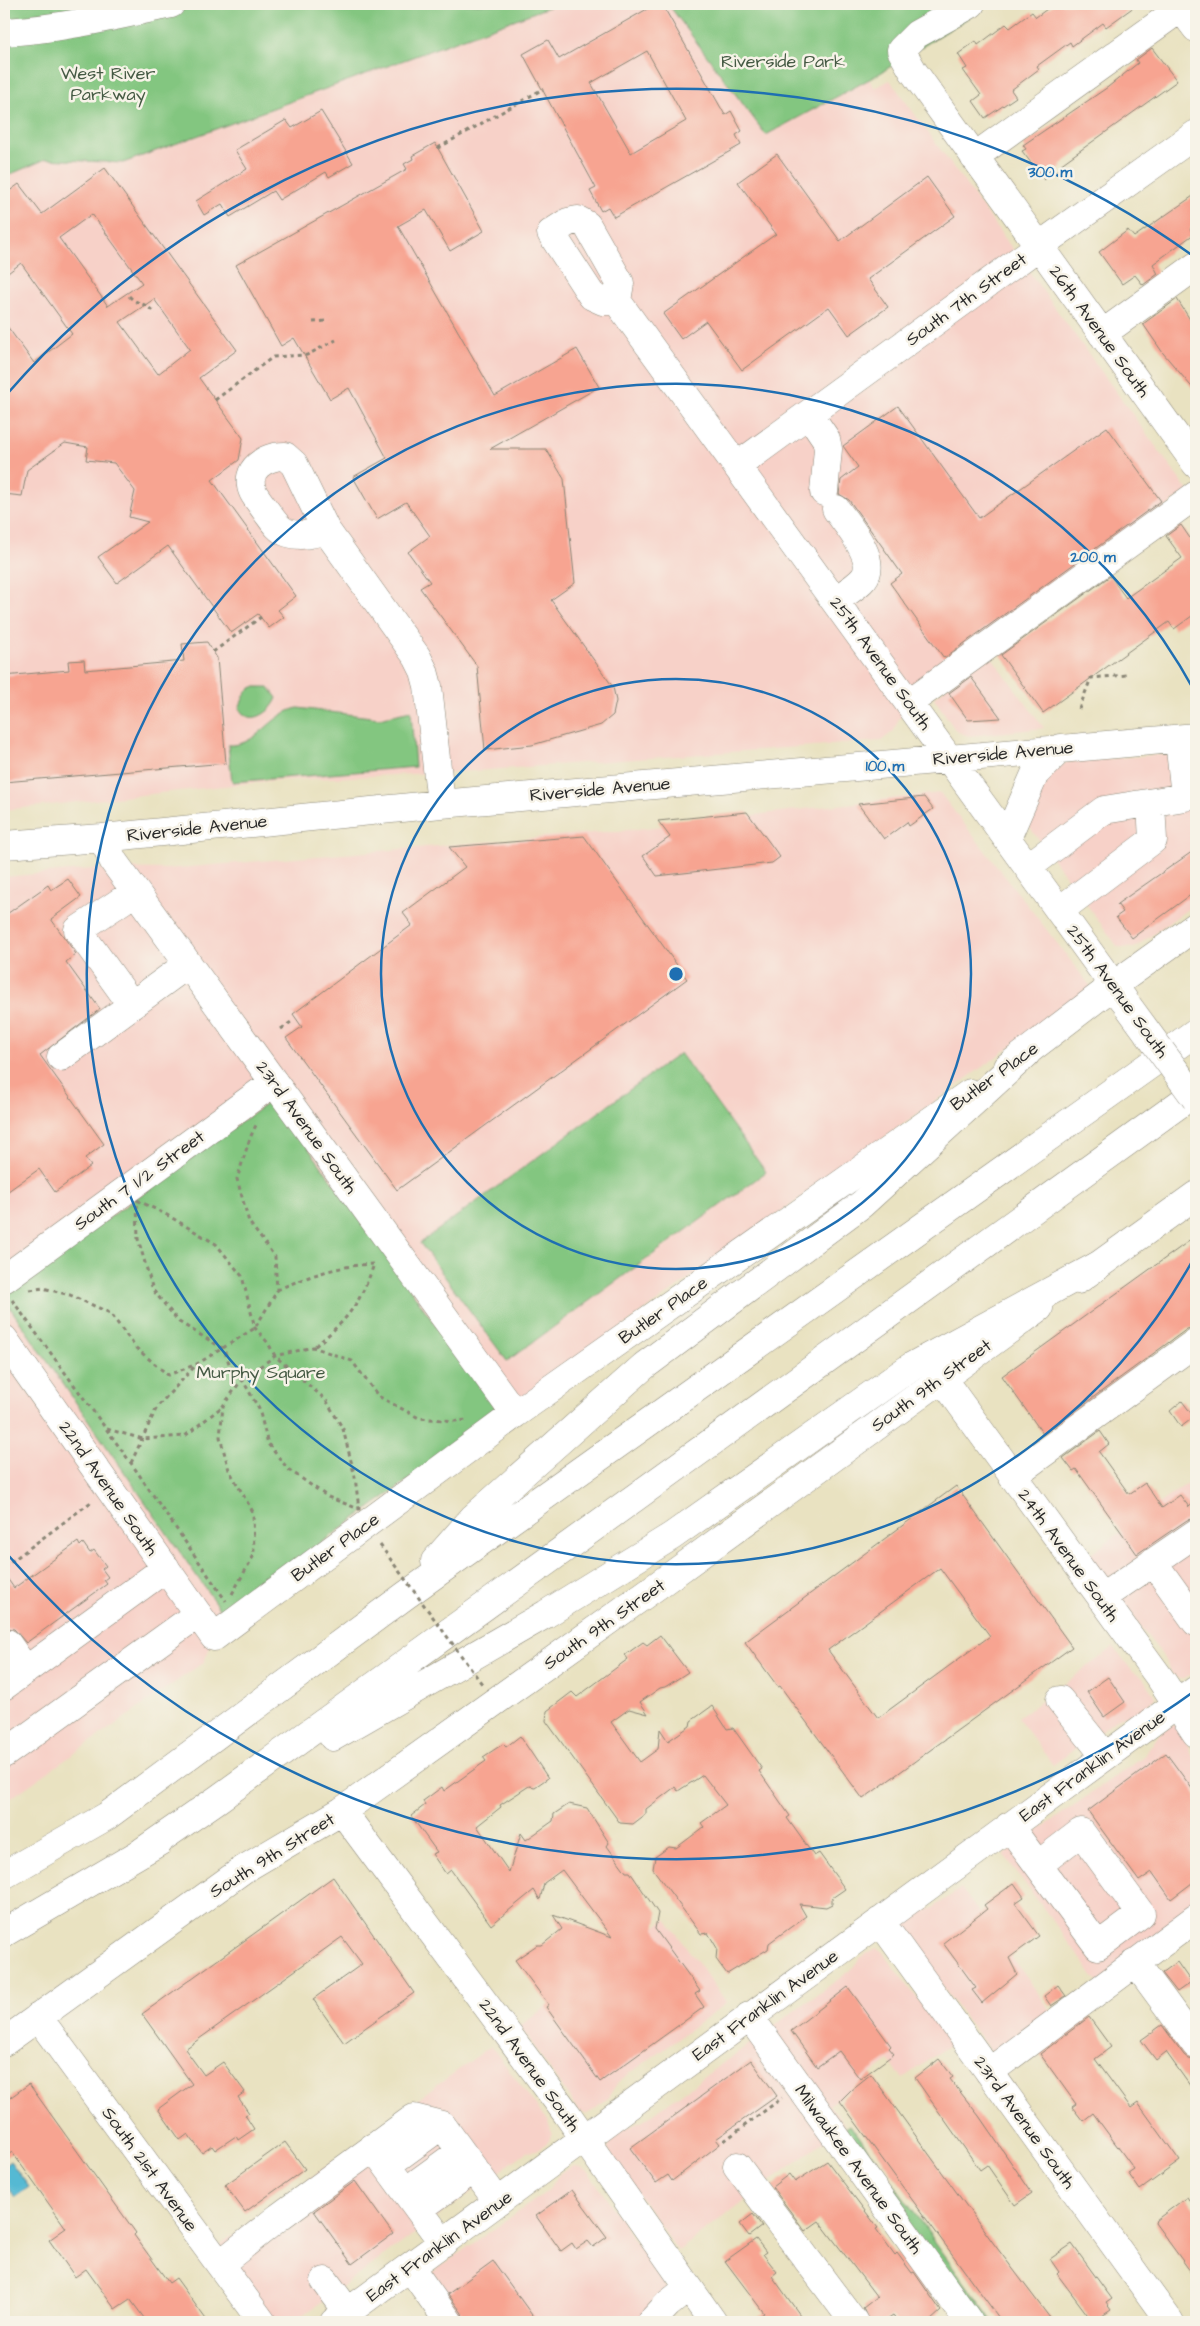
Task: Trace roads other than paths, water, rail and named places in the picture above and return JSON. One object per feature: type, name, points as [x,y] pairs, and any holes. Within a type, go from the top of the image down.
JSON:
[{"type":"main road","points":[[4,32],[105,19],[171,4]]},
{"type":"main road","name":"26th Avenue South","points":[[972,4],[917,34],[901,50],[913,71],[974,157],[1196,464]]},
{"type":"main road","points":[[974,157],[1185,13]]},
{"type":"main road","name":"South 7th Street","points":[[737,466],[1038,246],[1196,134]]},
{"type":"main road","points":[[1102,334],[1196,266]]},
{"type":"main road","name":"25th Avenue South","points":[[617,301],[1196,1098]]},
{"type":"main road","points":[[809,414],[826,439],[830,500],[865,553],[868,565],[864,578],[835,600]]},
{"type":"main road","points":[[910,702],[1196,495]]},
{"type":"main road","points":[[326,530],[417,657],[424,671],[428,686],[441,804]]},
{"type":"main road","points":[[1028,867],[1104,810],[1151,803],[1191,801],[1188,738]]},
{"type":"main road","name":"Riverside Avenue","points":[[4,844],[102,838],[441,804],[1188,738]]},
{"type":"main road","points":[[1007,838],[1035,774],[1061,748]]},
{"type":"main road","points":[[1060,910],[1153,840],[1151,803]]},
{"type":"main road","name":"23rd Avenue South","points":[[102,838],[114,862],[135,892],[515,1414]]},
{"type":"main road","points":[[132,1005],[78,930],[135,892]]},
{"type":"main road","name":"Butler Place","points":[[214,1637],[515,1414],[1026,1054],[1121,996],[1196,926]]},
{"type":"main road","points":[[61,1057],[188,964]]},
{"type":"main road","points":[[4,1875],[107,1816],[406,1595],[1196,1032]]},
{"type":"main road","points":[[406,1595],[473,1518],[574,1426],[644,1366],[862,1204],[1026,1054]]},
{"type":"main road","name":"South 7 1/2 Street","points":[[12,1288],[274,1082]]},
{"type":"main road","points":[[143,1851],[1196,1092]]},
{"type":"main road","name":"South 9th Street","points":[[4,2042],[244,1869],[342,1811],[661,1583],[941,1377],[1196,1195]]},
{"type":"main road","points":[[4,1932],[143,1851],[394,1699],[546,1614],[611,1575],[672,1536],[912,1366],[1097,1266]]},
{"type":"main road","name":"22nd Avenue South","points":[[4,1339],[214,1637]]},
{"type":"main road","points":[[1012,1476],[1196,1342]]},
{"type":"main road","name":"24th Avenue South","points":[[941,1377],[1101,1598],[1186,1697],[1196,1733]]},
{"type":"main road","points":[[1101,1598],[1196,1533]]},
{"type":"main road","points":[[1153,1562],[1196,1622]]},
{"type":"main road","points":[[4,1686],[166,1568]]},
{"type":"main road","points":[[4,1754],[198,1614]]},
{"type":"main road","points":[[6,1643],[26,1670]]},
{"type":"main road","name":"East Franklin Avenue","points":[[341,2317],[1186,1697]]},
{"type":"main road","points":[[1060,1700],[1105,1756]]},
{"type":"main road","name":"22nd Avenue South","points":[[342,1811],[584,2139],[713,2322]]},
{"type":"main road","points":[[1009,1826],[1039,1864]]},
{"type":"main road","points":[[989,2072],[1196,1918]]},
{"type":"main road","name":"23rd Avenue South","points":[[880,1921],[1170,2322]]},
{"type":"main road","points":[[1135,1962],[1196,2045]]},
{"type":"main road","name":"Milwaukee Avenue South","points":[[750,2016],[969,2322]]},
{"type":"main road","name":"South 21st Avenue","points":[[38,2017],[262,2322]]},
{"type":"main road","points":[[220,2264],[279,2217],[380,2156],[442,2125],[498,2202]]},
{"type":"main road","points":[[380,2156],[443,2243]]},
{"type":"main road","points":[[412,2200],[467,2160]]},
{"type":"main road","points":[[737,2166],[854,2322]]},
{"type":"main road","points":[[410,2267],[448,2322]]},
{"type":"main road","points":[[325,2280],[341,2317]]},
{"type":"main road","points":[[651,2322],[668,2304],[688,2288]]},
{"type":"water","points":[[10,2161],[29,2187],[15,2197],[4,2181],[4,2166]]},
{"type":"park label","name":"Riverside Park","points":[[783,61]]},
{"type":"park label","name":"West River Parkway","points":[[108,83]]},
{"type":"park label","name":"Murphy Square","points":[[261,1372]]}]
